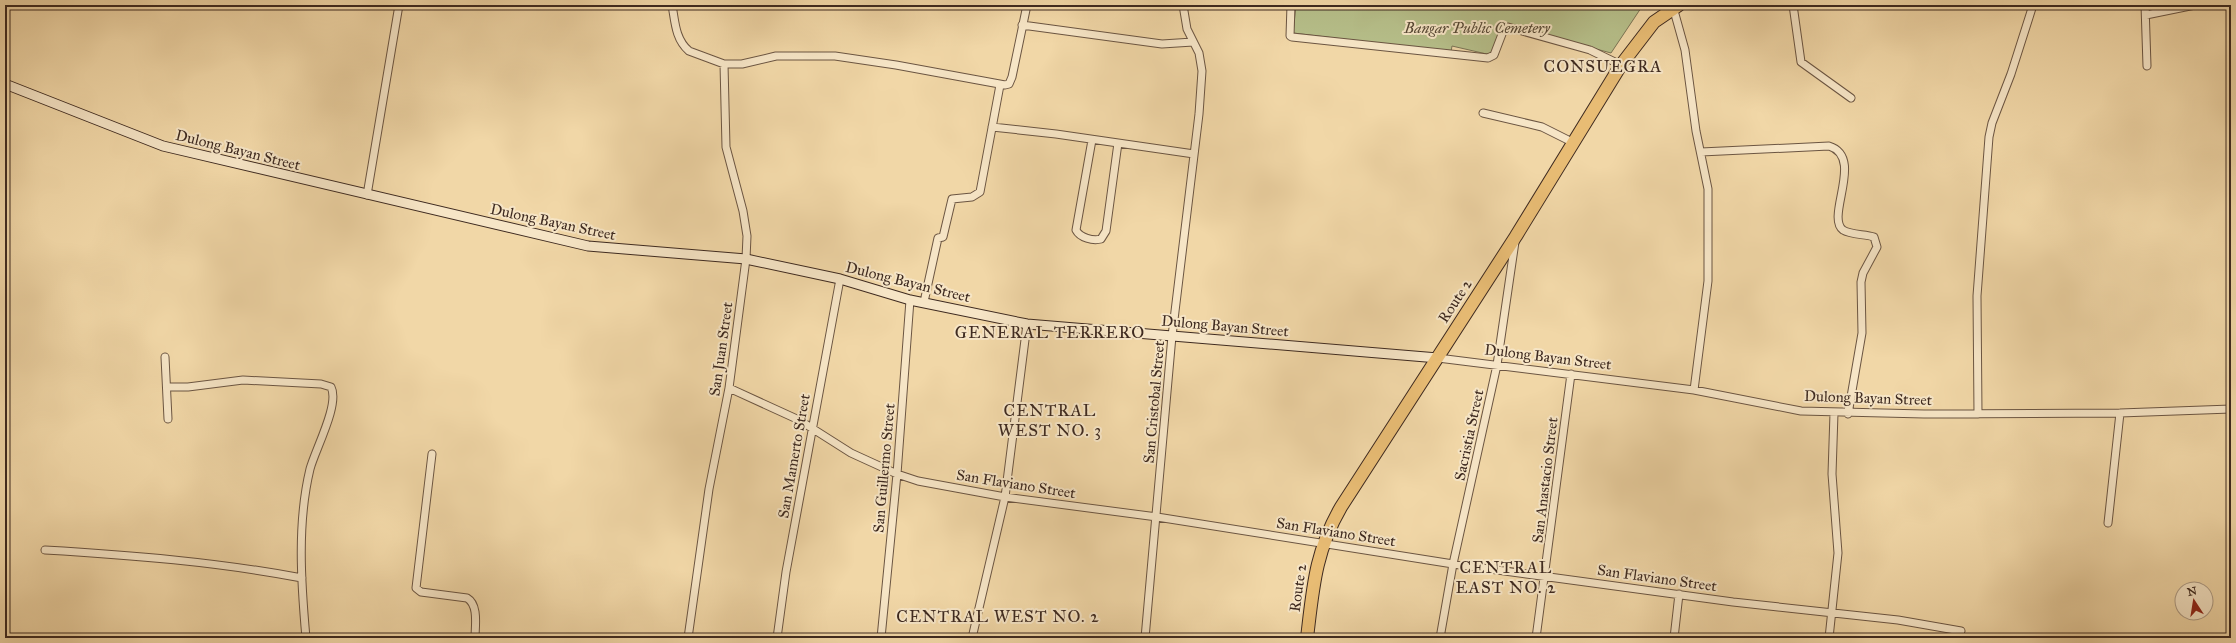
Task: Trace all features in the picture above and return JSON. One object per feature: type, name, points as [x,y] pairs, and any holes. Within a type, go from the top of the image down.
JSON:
[{"type":"highway","name":"Route 2","points":[[1308,638],[1313,586],[1323,543],[1345,501],[1516,236],[1574,144],[1621,65],[1654,22],[1675,6]]},
{"type":"street","points":[[366,195],[399,5]]},
{"type":"street","points":[[672,5],[676,28],[684,47],[689,51],[724,64],[742,64],[776,56],[835,56],[896,65],[1000,85],[1009,84],[1011,81],[1027,5]]},
{"type":"street","name":"San Cristobal Street","points":[[1145,638],[1172,336],[1194,154],[1202,71],[1199,53],[1187,29],[1183,5]]},
{"type":"street","points":[[1291,5],[1289,31],[1292,37],[1488,58],[1494,55],[1504,29],[1508,28],[1590,50],[1621,65]]},
{"type":"street","points":[[1793,5],[1801,62],[1851,98]]},
{"type":"street","points":[[1978,414],[1977,296],[1989,137],[1992,123],[2011,74],[2033,5]]},
{"type":"street","points":[[2145,5],[2147,66]]},
{"type":"street","points":[[2146,15],[2195,5]]},
{"type":"street","points":[[1675,6],[1684,50],[1700,152],[1708,182],[1708,266],[1702,333],[1694,390]]},
{"type":"street","points":[[1022,25],[1162,44],[1193,42]]},
{"type":"street","name":"San Juan Street","points":[[688,638],[693,589],[708,489],[730,388],[746,259],[747,236],[743,211],[726,147],[724,64]]},
{"type":"street","name":"Dulong Bayan Street","points":[[5,84],[163,146],[366,195],[602,249],[746,259],[840,279],[910,300],[1027,324],[1438,358],[1694,390],[1801,411],[1848,414],[1978,414],[2120,413],[2231,409]]},
{"type":"street","points":[[924,302],[938,238],[943,237],[952,199],[972,197],[980,192],[1000,85]]},
{"type":"street","points":[[1483,113],[1542,127],[1574,144]]},
{"type":"street","points":[[992,127],[1194,154]]},
{"type":"street","points":[[1092,140],[1076,230],[1080,235],[1095,240],[1101,239],[1106,231],[1118,143]]},
{"type":"street","points":[[1700,152],[1829,146],[1836,148],[1842,157],[1845,171],[1839,215],[1840,227],[1844,230],[1874,237],[1877,247],[1863,273],[1861,282],[1862,333],[1848,414]]},
{"type":"street","name":"Sacristia Street","points":[[1440,638],[1453,564],[1497,365],[1516,236]]},
{"type":"street","name":"San Mamerto Street","points":[[777,638],[786,572],[840,279]]},
{"type":"street","name":"San Guillermo Street","points":[[881,638],[897,474],[910,300]]},
{"type":"street","points":[[972,638],[1005,498],[1027,324]]},
{"type":"street","points":[[165,357],[168,419]]},
{"type":"street","name":"San Anastacio Street","points":[[1536,638],[1571,374]]},
{"type":"street","points":[[167,387],[188,387],[243,380],[314,384],[331,387],[332,403],[310,468],[303,512],[302,578],[306,638]]},
{"type":"street","name":"San Flaviano Street","points":[[730,388],[757,399],[812,428],[851,453],[897,474],[918,481],[1005,498],[1157,517],[1453,564],[1679,594],[1898,620],[1961,631]]},
{"type":"street","points":[[1830,638],[1838,553],[1832,474],[1834,413]]},
{"type":"street","points":[[2108,523],[2120,413]]},
{"type":"street","points":[[432,454],[416,588],[421,592],[467,598],[472,601],[475,610],[475,638]]},
{"type":"street","points":[[45,550],[156,557],[263,571],[302,578]]},
{"type":"street","points":[[1674,638],[1679,594]]},
{"type":"green space","name":"Bangar Public Cemetery","points":[[1296,5],[1643,5],[1611,53],[1504,24],[1491,55],[1452,46],[1451,52],[1293,33]]},
{"type":"district","name":"CONSUEGRA","points":[[1603,66]]},
{"type":"district","name":"GENERAL TERRERO","points":[[1050,332]]},
{"type":"district","name":"CENTRAL WEST NO. 3","points":[[1050,420]]},
{"type":"district","name":"CENTRAL EAST NO. 2","points":[[1506,577]]},
{"type":"district","name":"CENTRAL WEST NO. 2","points":[[998,616]]}]
